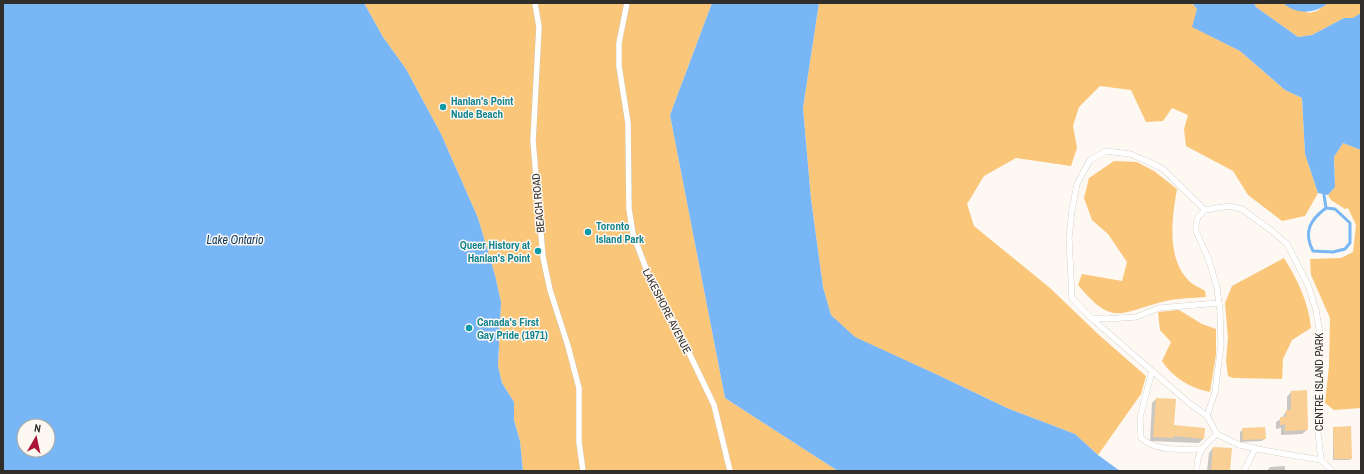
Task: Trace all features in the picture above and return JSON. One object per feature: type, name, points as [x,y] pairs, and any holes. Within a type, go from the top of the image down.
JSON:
[{"type":"lane","name":"BEACH ROAD","points":[[534,3],[539,27],[533,142],[543,258],[550,290],[568,346],[579,388],[579,442],[582,471]]},
{"type":"lane","name":"LAKESHORE AVENUE","points":[[627,3],[619,43],[619,66],[628,123],[629,209],[633,234],[650,279],[679,332],[714,405],[730,471]]},
{"type":"lane","points":[[1207,416],[1215,392],[1221,345],[1219,303],[1209,260],[1196,230],[1198,217],[1205,210],[1163,169],[1130,154],[1106,151],[1090,160],[1077,184],[1069,238],[1072,298],[1090,317],[1189,403],[1207,416],[1217,434],[1239,445],[1321,460],[1332,471]]},
{"type":"lane","name":"CENTRE ISLAND PARK","points":[[1205,210],[1229,206],[1242,209],[1260,221],[1287,244],[1308,285],[1316,310],[1320,334],[1316,414],[1321,460]]},
{"type":"lane","points":[[1090,317],[1106,319],[1136,317],[1159,308],[1219,303]]},
{"type":"lane","points":[[1152,371],[1140,417],[1141,438],[1147,444],[1160,448],[1201,449]]},
{"type":"lane","points":[[1197,471],[1197,464],[1201,449],[1217,434]]},
{"type":"lane","points":[[1244,471],[1255,449]]},
{"type":"shaded area","name":"Toronto Island Park","points":[[364,3],[712,3],[670,115],[725,398],[838,471],[523,471],[520,441],[514,420],[514,402],[502,383],[498,366],[501,302],[495,275],[478,218],[441,134],[406,69],[383,37]]},
{"type":"shaded area","points":[[819,3],[1192,3],[1197,9],[1193,27],[1240,51],[1285,90],[1302,98],[1305,154],[1318,193],[1305,216],[1282,221],[1248,195],[1233,171],[1186,146],[1184,129],[1188,115],[1172,108],[1163,121],[1146,122],[1131,90],[1100,86],[1079,107],[1073,126],[1077,148],[1071,166],[1016,158],[984,176],[967,204],[974,226],[1050,288],[1099,335],[1146,376],[1141,394],[1098,455],[1075,434],[1007,408],[854,337],[831,315],[823,287],[811,199],[803,108]]},
{"type":"shaded area","points":[[1254,3],[1283,3],[1309,13],[1317,11],[1328,3],[1361,3],[1361,13],[1353,18],[1344,18],[1312,35],[1298,37],[1256,7]]},
{"type":"shaded area","points":[[1343,143],[1361,150],[1361,408],[1334,410],[1325,403],[1329,366],[1330,318],[1311,275],[1310,259],[1341,258],[1353,252],[1356,225],[1348,208],[1345,209],[1331,200],[1328,195],[1335,187],[1334,157]]},
{"type":"shaded area","points":[[1114,161],[1137,162],[1154,171],[1177,189],[1172,237],[1177,261],[1182,272],[1189,281],[1205,291],[1206,297],[1171,300],[1118,313],[1110,312],[1100,307],[1078,285],[1082,274],[1122,281],[1127,262],[1108,234],[1092,220],[1084,198],[1089,178]]},
{"type":"shaded area","points":[[1284,258],[1302,292],[1308,309],[1311,328],[1292,340],[1283,359],[1282,379],[1233,378],[1228,376],[1226,361],[1228,338],[1225,303],[1232,286]]},
{"type":"shaded area","points":[[1179,310],[1202,324],[1216,329],[1216,355],[1210,392],[1195,388],[1182,381],[1166,367],[1162,361],[1171,342],[1160,330],[1158,312]]},
{"type":"water","name":"Lake Ontario","points":[[3,3],[364,3],[383,37],[406,69],[441,134],[478,218],[495,275],[501,302],[498,366],[502,383],[514,402],[514,420],[520,441],[523,471],[3,471]]},
{"type":"water","points":[[712,3],[819,3],[803,108],[811,199],[823,287],[831,315],[855,337],[1007,408],[1075,434],[1098,455],[1120,471],[838,471],[725,398],[670,115]]},
{"type":"water","points":[[1192,3],[1254,3],[1256,7],[1298,37],[1312,35],[1344,18],[1353,18],[1361,13],[1361,150],[1343,143],[1334,157],[1335,187],[1328,195],[1318,193],[1305,154],[1302,98],[1285,90],[1240,51],[1192,27],[1197,9]]},
{"type":"water","points":[[1283,3],[1328,3],[1323,7],[1306,12],[1294,10]]},
{"type":"building","points":[[1307,390],[1308,430],[1285,431],[1285,424],[1280,425],[1280,417],[1286,417],[1286,410],[1291,410],[1291,391]]},
{"type":"building","points":[[1156,398],[1176,399],[1174,425],[1205,428],[1204,439],[1174,436],[1174,438],[1153,437]]},
{"type":"building","points":[[1351,426],[1352,459],[1334,459],[1333,427]]},
{"type":"building","points":[[1265,427],[1266,439],[1243,440],[1242,428]]},
{"type":"building","points":[[1213,447],[1232,448],[1230,471],[1211,471]]},
{"type":"waterway","points":[[1324,195],[1326,208],[1312,222],[1308,232],[1310,244],[1313,251],[1333,252],[1345,249],[1350,243],[1350,223],[1335,209],[1326,208]]},
{"type":"place","name":"Hanlan's Point Nude Beach","points":[[443,107]]},
{"type":"place","name":"Toronto Island Park","points":[[588,232]]},
{"type":"place","name":"Queer History at Hanlan's Point","points":[[538,251]]},
{"type":"place","name":"Canada's First Gay Pride (1971)","points":[[469,328]]}]
